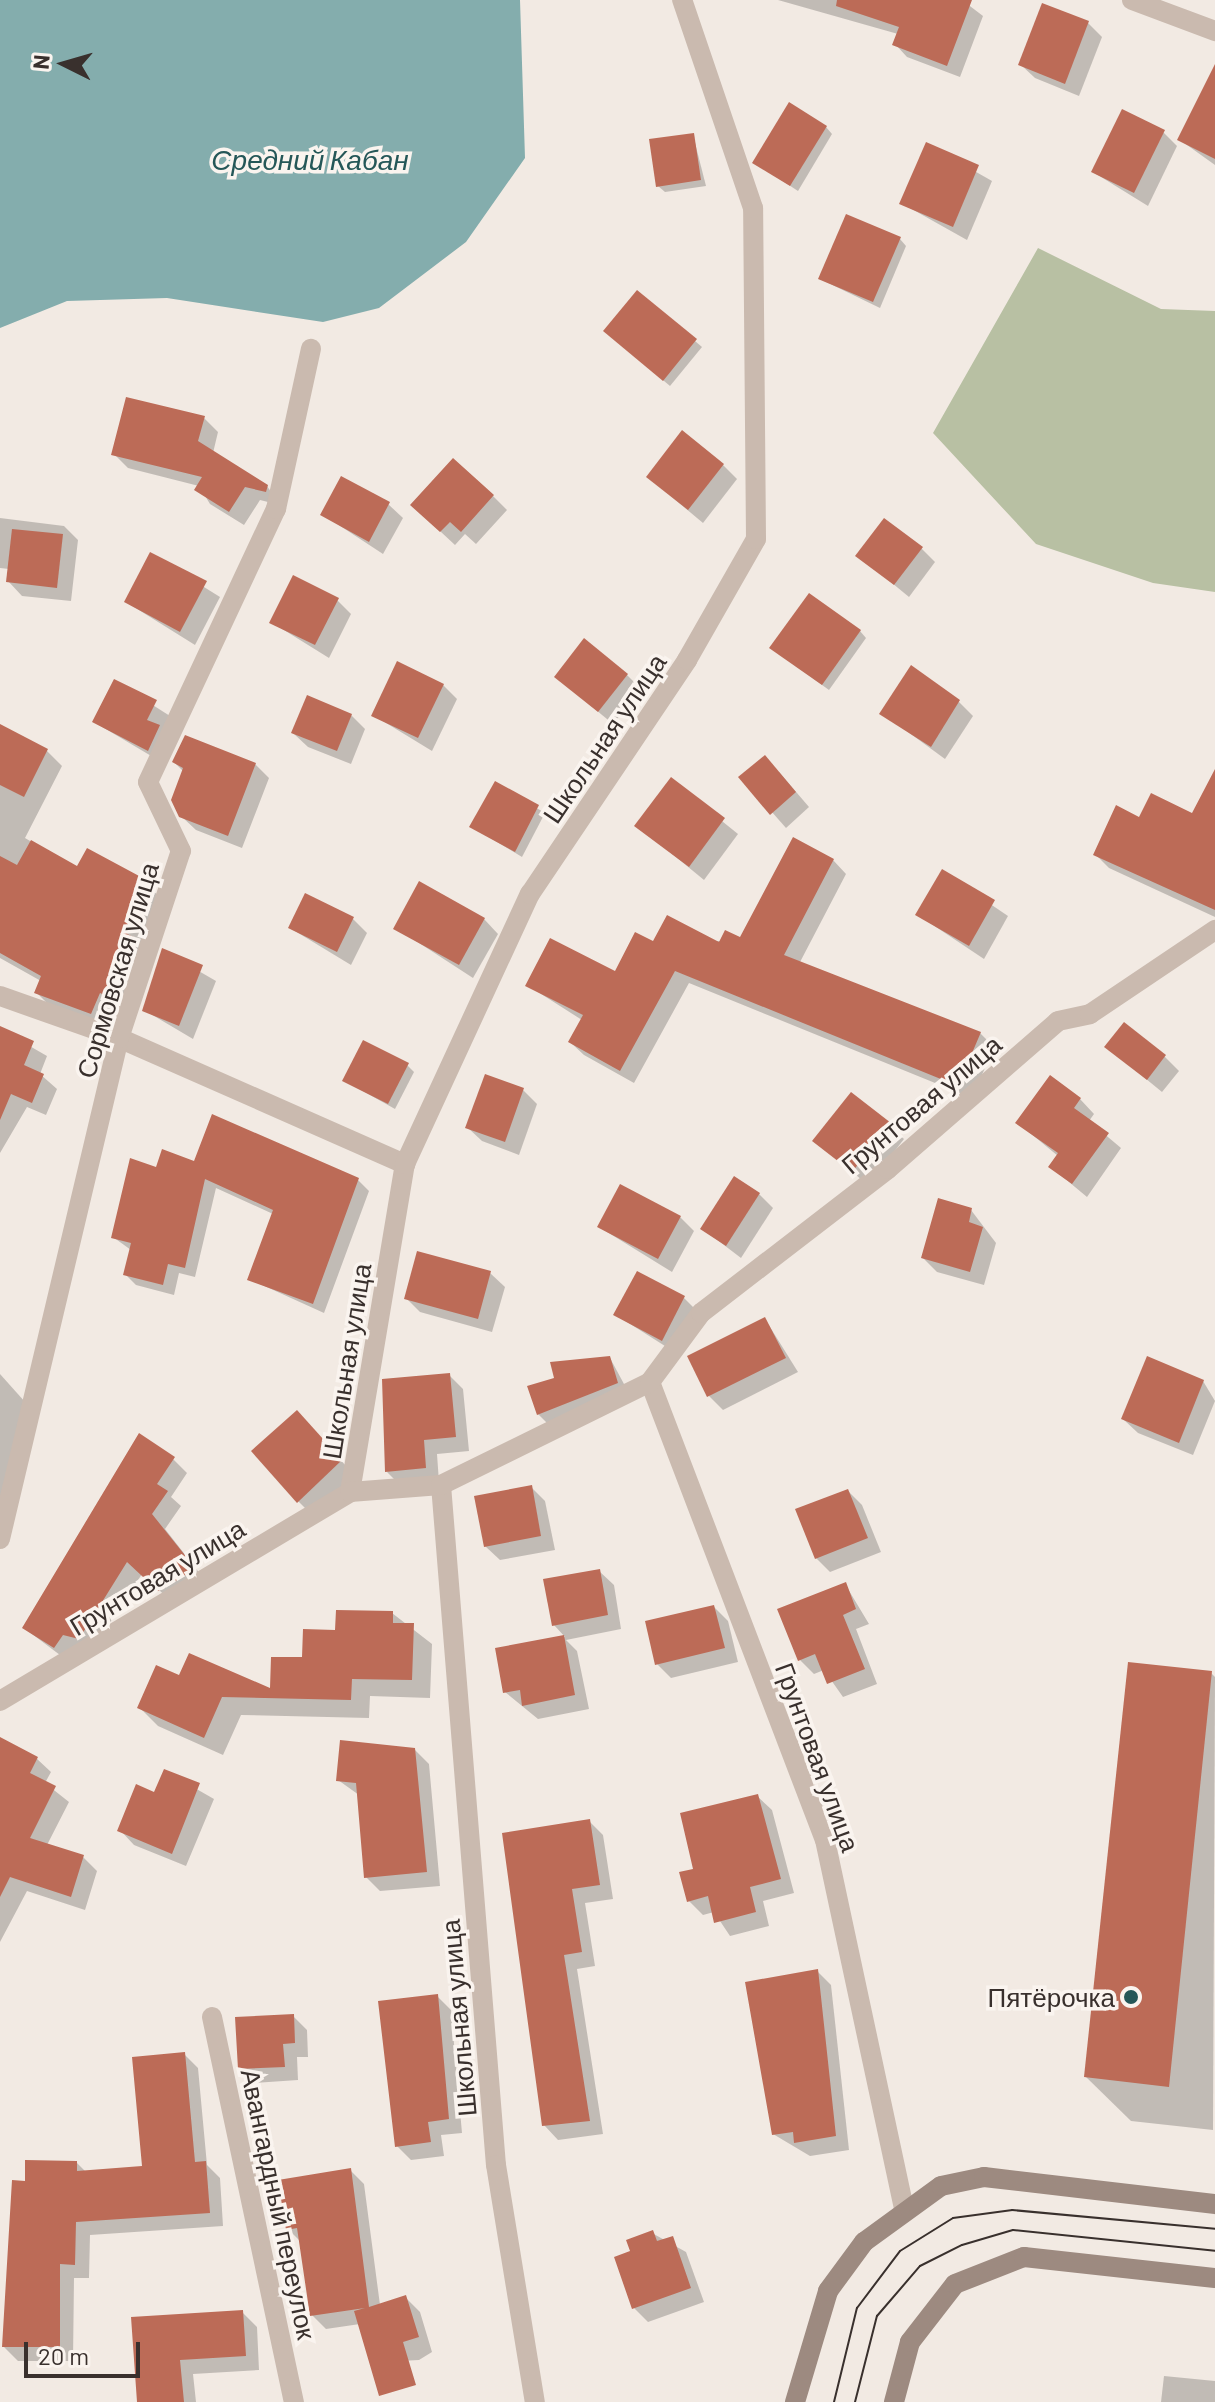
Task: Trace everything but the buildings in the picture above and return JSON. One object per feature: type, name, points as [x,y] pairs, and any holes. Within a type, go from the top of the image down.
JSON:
[{"type":"main road","points":[[795,2402],[828,2291],[864,2242],[904,2209],[941,2186],[984,2177],[1215,2204]]},
{"type":"main road","points":[[894,2402],[910,2342],[955,2284],[1024,2257],[1215,2278]]},
{"type":"street","name":"Школьная улица","points":[[350,1492],[405,1164],[530,894],[687,660],[756,539],[753,208],[682,0]]},
{"type":"street","points":[[1132,0],[1215,31]]},
{"type":"street","name":"Сормовская улица","points":[[0,1539],[119,1038],[181,851],[148,782],[276,509],[311,349]]},
{"type":"street","name":"Грунтовая улица","points":[[0,1701],[350,1492],[441,1485],[650,1382],[701,1313],[888,1169],[1058,1021],[1090,1014],[1215,930]]},
{"type":"street","points":[[0,996],[119,1038],[405,1164]]},
{"type":"street","name":"Грунтовая улица","points":[[650,1382],[825,1840],[904,2209]]},
{"type":"street","name":"Школьная улица","points":[[441,1485],[496,2165],[535,2402]]},
{"type":"street","name":"Авангардный переулок","points":[[212,2017],[294,2402]]},
{"type":"green space","points":[[1038,248],[1161,309],[1215,311],[1215,592],[1153,583],[1036,544],[933,433]]},
{"type":"water","name":"Средний Кабан","points":[[0,0],[520,0],[525,158],[466,242],[379,308],[323,322],[167,298],[67,301],[0,328]]},
{"type":"tram line","points":[[834,2402],[857,2308],[900,2251],[953,2218],[1012,2210],[1215,2229]]},
{"type":"tram line","points":[[855,2402],[877,2316],[920,2266],[962,2245],[1013,2230],[1215,2251]]},
{"type":"place","name":"Пятёрочка","points":[[1131,1997]]}]
